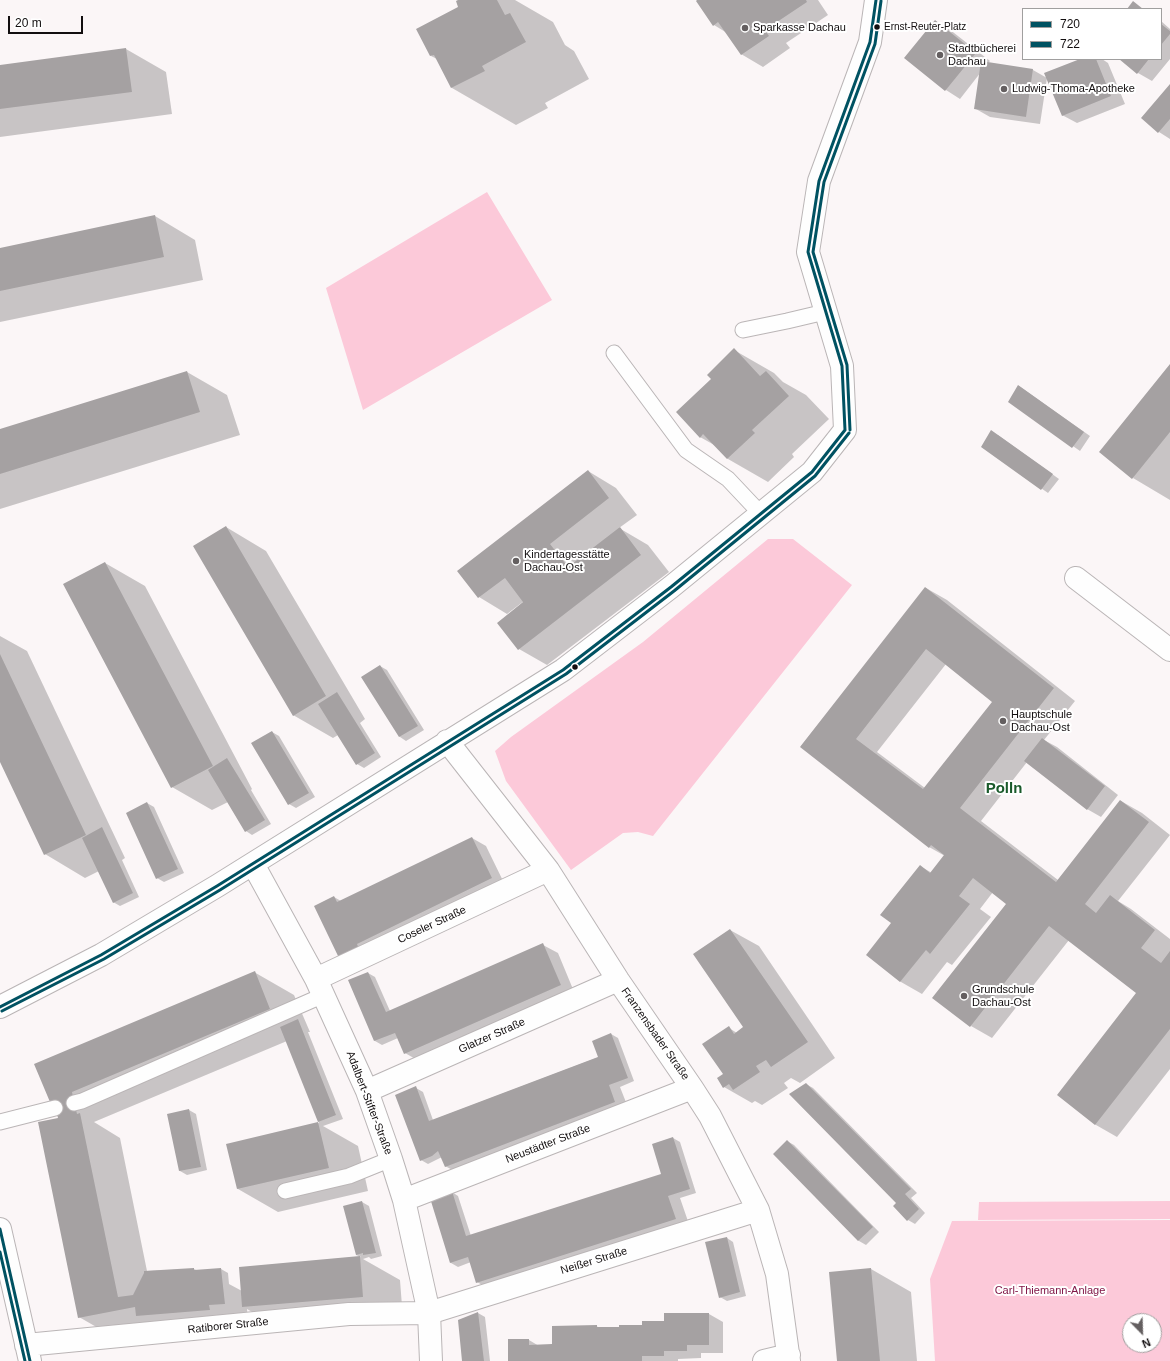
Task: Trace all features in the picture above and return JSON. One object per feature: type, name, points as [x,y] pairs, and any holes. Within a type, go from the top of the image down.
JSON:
[{"type":"street","points":[[0,1007],[101,955],[253,864],[447,741],[563,670],[671,587],[812,472],[845,430],[842,366],[808,252],[819,181],[870,42],[876,0]]},
{"type":"street","points":[[1076,578],[1170,650]]},
{"type":"street","name":"Franzensbader Straße","points":[[447,741],[548,870],[618,980],[710,1116],[758,1210],[777,1274],[789,1358]]},
{"type":"street","name":"Adalbert-Stifter-Straße","points":[[253,864],[320,987],[367,1091],[404,1200],[429,1313],[431,1361]]},
{"type":"street","name":"Coseler Straße","points":[[320,987],[548,870]]},
{"type":"street","name":"Glatzer Straße","points":[[367,1091],[618,980]]},
{"type":"street","name":"Neustädter Straße","points":[[404,1200],[692,1088]]},
{"type":"street","name":"Neißer Straße","points":[[429,1313],[758,1210]]},
{"type":"street","points":[[0,1229],[28,1353]]},
{"type":"street","name":"Ratiborer Straße","points":[[28,1353],[349,1314],[429,1313]]},
{"type":"street","points":[[764,1361],[789,1358]]},
{"type":"lane","points":[[743,330],[825,312]]},
{"type":"lane","points":[[614,353],[686,450],[728,479],[761,514]]},
{"type":"lane","points":[[74,1103],[82,1101],[320,987]]},
{"type":"lane","points":[[0,1122],[55,1108]]},
{"type":"lane","points":[[285,1191],[349,1176],[391,1159]]},
{"type":"green space","points":[[487,192],[552,300],[363,410],[326,288]]},
{"type":"green space","points":[[768,539],[793,539],[852,585],[653,836],[638,832],[623,833],[571,870],[506,781],[495,751],[511,737],[643,642]]},
{"type":"green space","points":[[1170,1201],[1170,1219],[978,1220],[979,1202]]},
{"type":"green space","name":"Carl-Thiemann-Anlage","points":[[1170,1220],[1170,1361],[935,1361],[930,1279],[952,1221]]},
{"type":"building","points":[[497,0],[505,15],[510,13],[526,42],[482,66],[485,71],[451,88],[434,55],[430,56],[416,29],[458,7],[456,1]]},
{"type":"building","name":"Sparkasse Dachau","points":[[806,0],[807,2],[765,30],[769,36],[741,55],[718,22],[713,26],[696,1]]},
{"type":"building","points":[[1133,1],[1142,8],[1128,8]]},
{"type":"building","name":"Stadtbücherei Dachau","points":[[935,20],[976,53],[945,91],[904,58]]},
{"type":"building","points":[[1162,25],[1170,31],[1170,34],[1162,44]]},
{"type":"building","points":[[126,48],[132,92],[0,109],[0,65]]},
{"type":"building","points":[[1077,60],[1096,60],[1111,96],[1062,116],[1044,73]]},
{"type":"building","points":[[1120,60],[1148,60],[1137,74]]},
{"type":"building","name":"Ludwig-Thoma-Apotheke","points":[[981,61],[1033,69],[1026,117],[974,109]]},
{"type":"building","points":[[1170,84],[1170,119],[1158,133],[1141,118]]},
{"type":"building","points":[[155,215],[164,257],[0,291],[0,248]]},
{"type":"building","points":[[734,348],[760,376],[766,371],[789,396],[752,430],[755,433],[727,459],[703,434],[700,438],[676,412],[711,379],[707,375]]},
{"type":"building","points":[[1170,364],[1170,432],[1132,479],[1099,452]]},
{"type":"building","points":[[187,371],[200,412],[0,474],[0,429]]},
{"type":"building","points":[[1018,385],[1084,432],[1072,448],[1008,402]]},
{"type":"building","points":[[991,430],[1053,474],[1041,490],[981,447]]},
{"type":"building","name":"Kindertagesstätte Dachau-Ost","points":[[588,470],[609,498],[550,544],[568,567],[620,527],[641,555],[518,650],[497,623],[523,602],[505,578],[478,598],[457,571]]},
{"type":"building","points":[[226,526],[326,696],[293,716],[193,546]]},
{"type":"building","points":[[105,562],[213,766],[171,788],[63,584]]},
{"type":"building","points":[[925,587],[1054,688],[960,808],[1056,882],[1120,800],[1149,822],[1085,904],[1096,913],[1110,895],[1155,930],[1141,948],[1161,963],[1170,951],[1170,1029],[1095,1125],[1057,1095],[1136,993],[1049,926],[970,1027],[932,998],[1006,904],[973,878],[959,896],[970,904],[930,954],[926,950],[900,982],[866,955],[891,923],[880,915],[920,865],[930,873],[944,855],[931,845],[929,848],[800,747]],"holes":[[[926,649],[992,702],[923,789],[856,739]]]},
{"type":"building","points":[[0,654],[86,835],[44,855],[0,762]]},
{"type":"building","points":[[380,665],[418,726],[399,737],[361,677]]},
{"type":"building","points":[[337,692],[375,753],[356,765],[318,704]]},
{"type":"building","points":[[272,731],[309,793],[288,805],[251,743]]},
{"type":"building","points":[[1042,738],[1105,786],[1087,810],[1024,761]]},
{"type":"building","points":[[227,758],[265,820],[245,832],[208,770]]},
{"type":"building","points":[[147,802],[178,869],[156,879],[126,813]]},
{"type":"building","points":[[102,827],[133,893],[113,903],[82,838]]},
{"type":"building","points":[[472,837],[492,878],[357,944],[359,949],[339,958],[314,906],[334,896],[337,902]]},
{"type":"building","points":[[730,929],[808,1042],[771,1067],[766,1060],[756,1066],[760,1072],[733,1090],[729,1084],[723,1088],[717,1078],[723,1074],[702,1044],[729,1026],[734,1034],[743,1027],[693,954]]},
{"type":"building","points":[[543,943],[561,985],[404,1054],[395,1033],[374,1041],[348,980],[368,972],[386,1012]]},
{"type":"building","points":[[255,971],[270,1009],[72,1092],[77,1114],[80,1113],[118,1297],[133,1295],[144,1271],[221,1268],[225,1304],[209,1305],[210,1310],[136,1316],[135,1307],[78,1318],[38,1122],[58,1118],[53,1100],[50,1102],[34,1064]]},
{"type":"building","points":[[298,1019],[336,1115],[318,1122],[280,1027]]},
{"type":"building","points":[[611,1033],[628,1078],[609,1085],[615,1102],[445,1167],[438,1151],[432,1156],[420,1161],[395,1095],[416,1086],[429,1121],[598,1057],[592,1041]]},
{"type":"building","points":[[806,1083],[911,1189],[905,1194],[919,1209],[907,1221],[893,1206],[896,1203],[789,1094]]},
{"type":"building","points":[[189,1109],[201,1167],[179,1171],[167,1114]]},
{"type":"building","points":[[318,1122],[329,1168],[237,1189],[226,1144]]},
{"type":"building","points":[[673,1137],[690,1189],[668,1196],[676,1219],[476,1283],[468,1257],[450,1263],[430,1198],[452,1191],[466,1236],[661,1174],[652,1144]]},
{"type":"building","points":[[787,1140],[873,1227],[858,1241],[773,1154]]},
{"type":"building","points":[[362,1201],[376,1253],[363,1255],[363,1253],[356,1255],[343,1206]]},
{"type":"building","points":[[727,1237],[740,1292],[719,1298],[705,1242]]},
{"type":"building","points":[[360,1256],[363,1297],[242,1307],[239,1267]]},
{"type":"building","points":[[871,1268],[880,1361],[837,1361],[829,1272]]},
{"type":"building","points":[[478,1312],[484,1361],[462,1361],[458,1320]]},
{"type":"building","points":[[664,1313],[709,1313],[709,1345],[687,1345],[687,1351],[664,1351],[664,1356],[642,1356],[642,1361],[508,1361],[508,1339],[529,1339],[529,1345],[552,1344],[552,1326],[597,1325],[597,1327],[619,1327],[619,1325],[642,1325],[642,1321],[664,1321]]},
{"type":"transit line","name":"720","points":[[845,430],[842,366],[808,252],[819,181],[870,42],[876,0]]},
{"type":"transit line","name":"722","points":[[850,430],[847,365],[813,252],[824,182],[875,44],[881,1]]},
{"type":"transit line","name":"720","points":[[0,1007],[101,955],[217,886],[563,670],[671,587],[812,472],[845,430]]},
{"type":"transit line","name":"722","points":[[2,1011],[104,959],[220,890],[566,674],[674,591],[815,476],[849,433]]},
{"type":"transit line","name":"720","points":[[0,1229],[30,1361]]},
{"type":"transit line","name":"722","points":[[0,1252],[25,1361]]},
{"type":"place","name":"Ernst-Reuter-Platz","points":[[877,27]]},
{"type":"place","name":"Sparkasse Dachau","points":[[745,28]]},
{"type":"place","name":"Stadtbücherei Dachau","points":[[940,55]]},
{"type":"place","name":"Ludwig-Thoma-Apotheke","points":[[1004,89]]},
{"type":"place","name":"Kindertagesstätte Dachau-Ost","points":[[516,561]]},
{"type":"place","name":"Hauptschule Dachau-Ost","points":[[1003,721]]},
{"type":"place","name":"Grundschule Dachau-Ost","points":[[964,996]]},
{"type":"district","name":"Polln","points":[[1004,789]]}]
